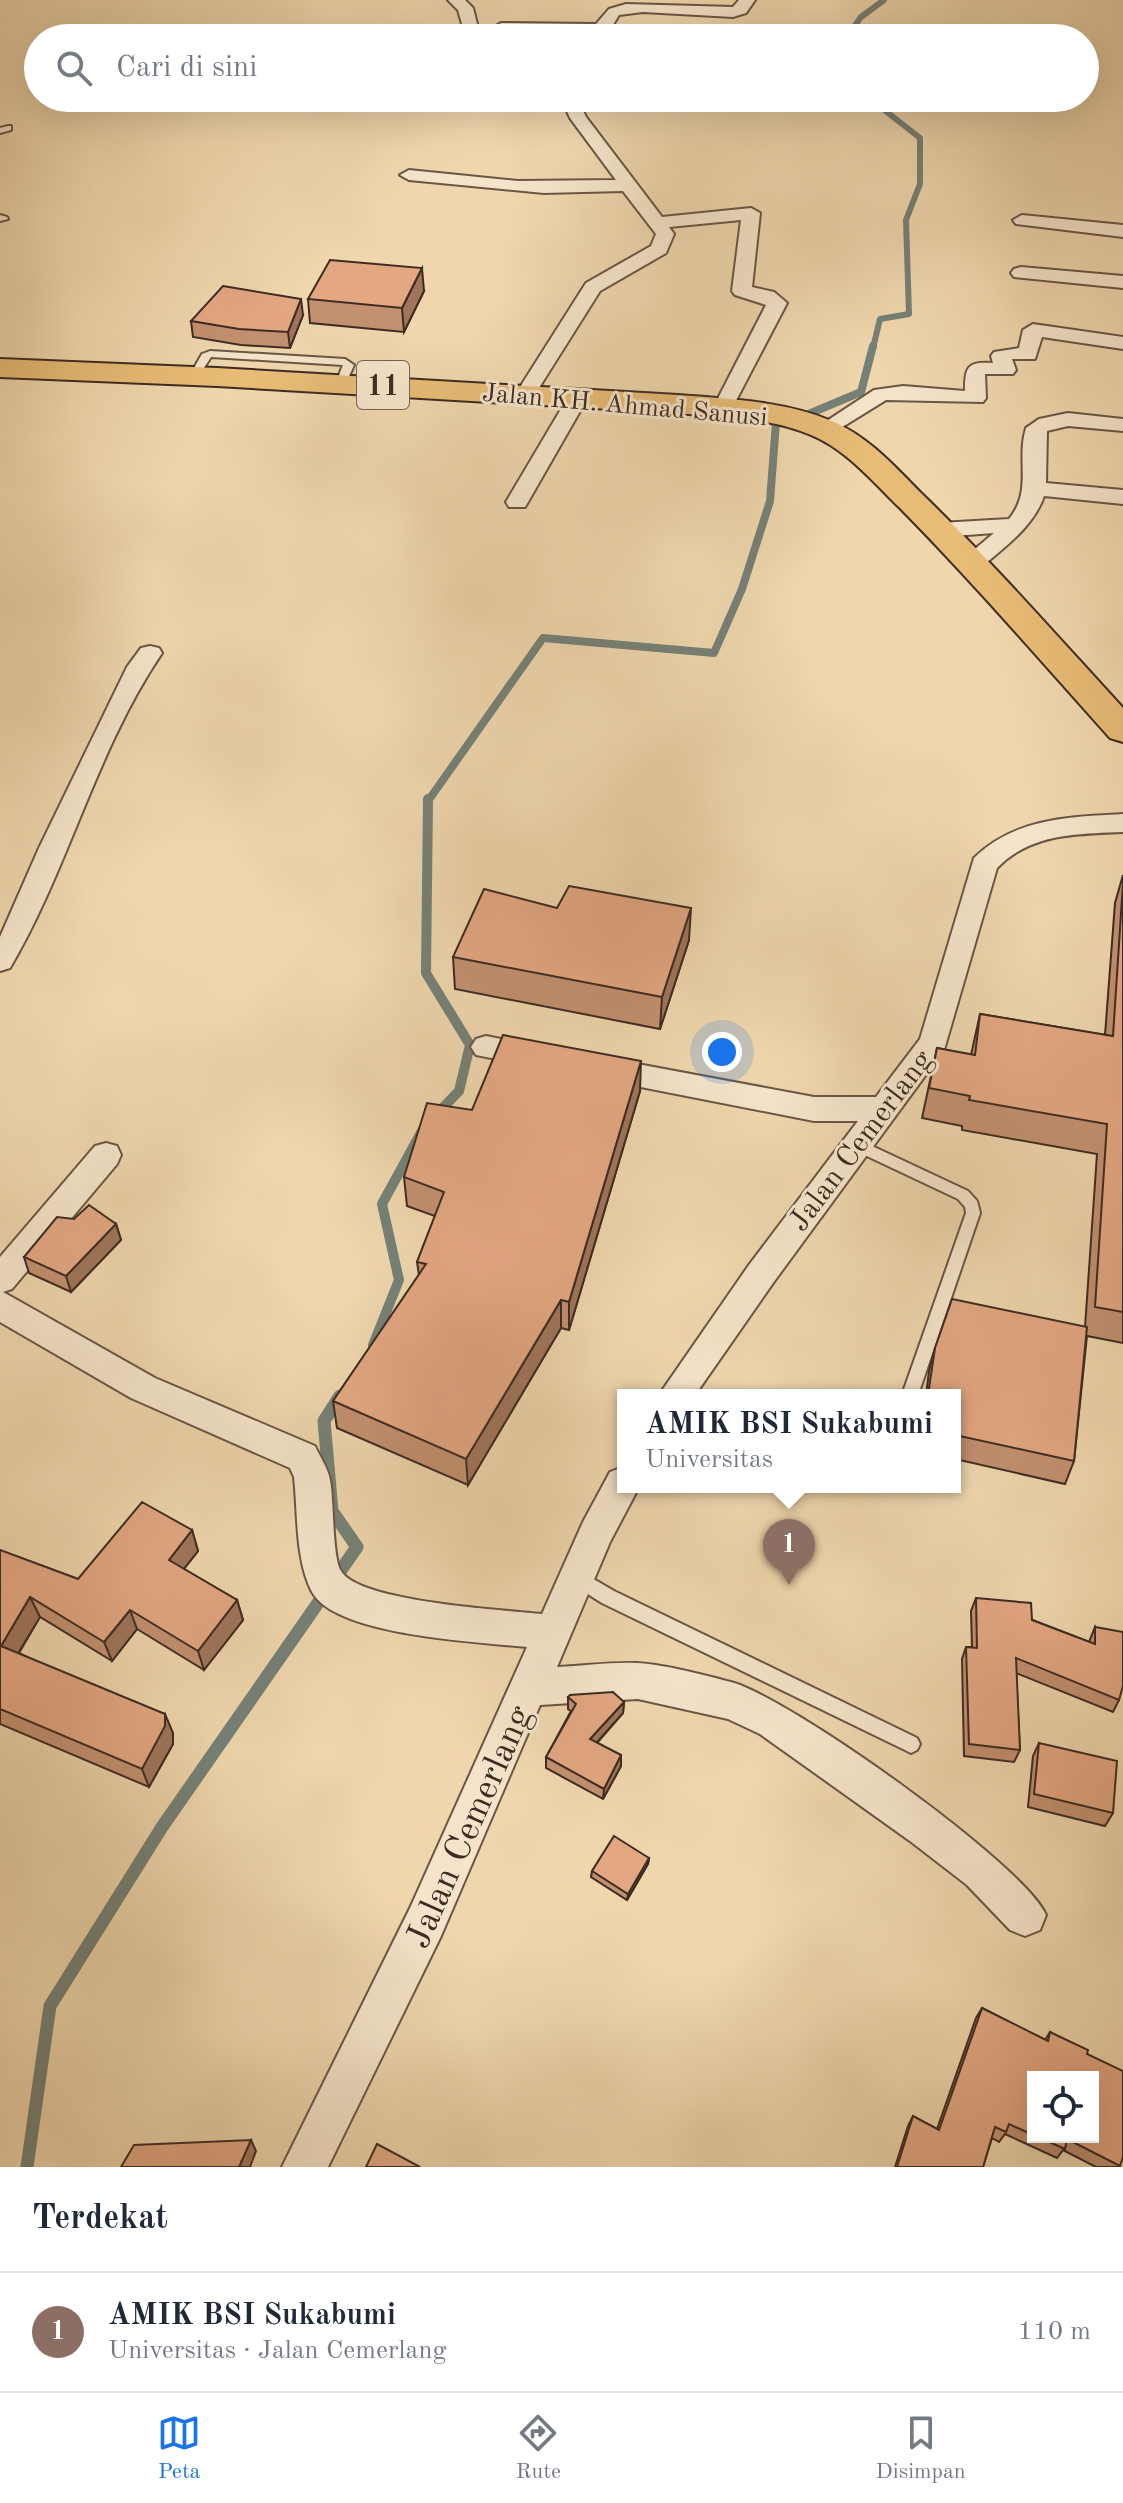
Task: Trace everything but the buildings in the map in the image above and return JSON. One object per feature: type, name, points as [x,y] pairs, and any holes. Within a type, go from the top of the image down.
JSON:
[{"type":"highway","name":"Jalan KH. Ahmad Sanusi","points":[[0,368],[195,375],[525,395],[765,414],[816,426],[842,438],[864,455],[940,530],[1123,730]]},
{"type":"street","points":[[456,0],[465,8],[469,24]]},
{"type":"street","points":[[606,24],[621,10],[674,8],[734,12],[744,7],[747,0]]},
{"type":"street","points":[[598,3],[602,24]]},
{"type":"street","points":[[525,395],[593,287],[613,272],[659,249],[665,234],[575,112]]},
{"type":"street","points":[[409,175],[531,189],[627,185]]},
{"type":"street","points":[[658,223],[751,213],[742,291],[767,296],[777,303],[722,410]]},
{"type":"street","points":[[1123,220],[1026,214],[1123,231]]},
{"type":"street","points":[[1021,273],[1123,282]]},
{"type":"street","points":[[816,426],[881,394],[903,392],[976,398],[975,371],[982,368],[1006,370],[1001,356],[1028,355],[1033,330],[1123,343]]},
{"type":"street","points":[[517,502],[577,399]]},
{"type":"street","points":[[971,564],[1032,503],[1035,489],[1032,465],[1037,428],[1049,422],[1068,419],[1123,425]]},
{"type":"street","points":[[1035,489],[1123,497]]},
{"type":"street","points":[[940,530],[1013,525]]},
{"type":"street","points":[[0,961],[22,924],[52,848],[116,712],[139,667],[150,653]]},
{"type":"street","name":"Jalan Cemerlang","points":[[680,1389],[744,1297],[934,1042],[984,864],[997,848],[1022,836],[1057,828],[1123,823]]},
{"type":"street","points":[[486,1047],[814,1109],[886,1109]]},
{"type":"street","points":[[0,1280],[106,1155]]},
{"type":"street","points":[[0,1305],[143,1388],[303,1457],[312,1477],[321,1567],[327,1583],[340,1595],[358,1605],[410,1616],[554,1633]]},
{"type":"street","name":"Jalan Cemerlang","points":[[304,2167],[426,1921],[596,1534],[618,1493]]},
{"type":"street","points":[[529,1687],[638,1681],[733,1701],[774,1721],[924,1827],[981,1871],[1025,1915]]},
{"type":"lane","points":[[857,1145],[963,1195],[972,1205],[973,1213],[912,1389]]},
{"type":"lane","points":[[578,1578],[608,1597],[911,1744]]},
{"type":"waterway","points":[[856,24],[884,0]]},
{"type":"waterway","points":[[873,348],[880,319],[909,314],[906,220],[920,184],[920,138],[887,112]]},
{"type":"waterway","points":[[428,801],[543,638],[714,653],[742,589],[770,501],[776,422],[811,413],[861,392],[873,346]]},
{"type":"waterway","points":[[428,799],[426,973],[470,1045],[459,1091],[435,1116]]},
{"type":"waterway","points":[[373,1345],[399,1280],[382,1204],[422,1131]]},
{"type":"waterway","points":[[27,2167],[50,2006],[162,1827],[357,1547],[332,1511],[324,1421],[340,1396]]},
{"type":"place","name":"AMIK BSI Sukabumi","points":[[789,1585]]}]
